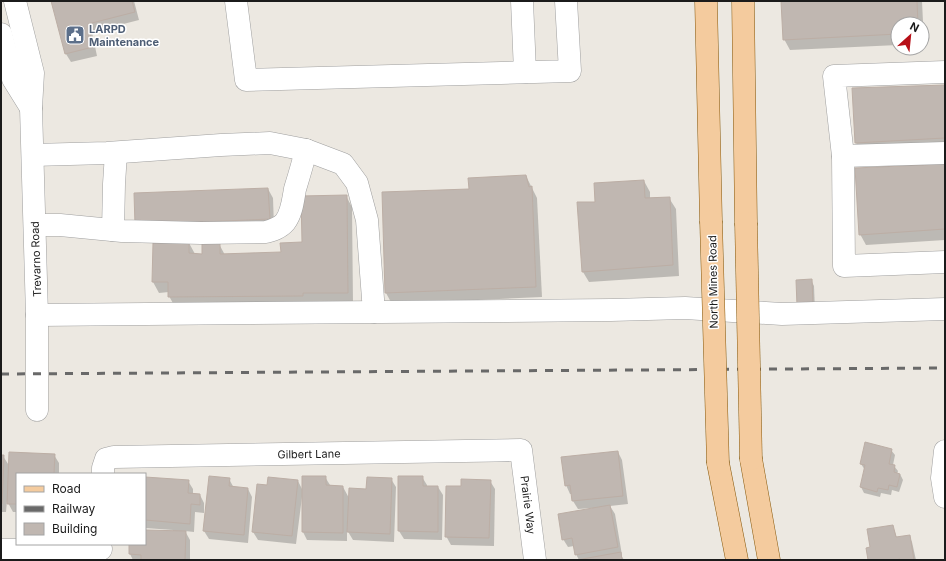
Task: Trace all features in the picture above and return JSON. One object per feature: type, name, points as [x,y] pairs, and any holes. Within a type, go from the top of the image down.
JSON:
[{"type":"main road","name":"North Mines Road","points":[[706,1],[718,463],[737,560]]},
{"type":"main road","points":[[743,1],[751,459],[769,560]]},
{"type":"street","name":"Trevarno Road","points":[[15,1],[33,73],[31,108],[37,315],[37,410]]},
{"type":"street","points":[[236,1],[246,80],[570,71],[566,1]]},
{"type":"street","points":[[522,1],[525,72]]},
{"type":"street","name":"Trevarno Road","points":[[1,34],[13,79],[31,108]]},
{"type":"street","points":[[945,72],[834,76],[843,156],[844,266],[945,262]]},
{"type":"street","points":[[33,155],[116,153],[270,143],[306,150],[343,164],[357,183],[367,220],[374,312]]},
{"type":"street","points":[[35,225],[60,225],[122,231],[266,232],[274,230],[286,221],[291,210],[306,150]]},
{"type":"street","points":[[843,156],[945,152]]},
{"type":"street","points":[[113,230],[116,153]]},
{"type":"street","points":[[37,315],[611,310],[685,308],[782,314],[945,309]]},
{"type":"street","name":"Gilbert Lane","points":[[103,471],[106,459],[114,457],[522,450]]},
{"type":"street","name":"Prairie Way","points":[[522,450],[535,560]]},
{"type":"street","points":[[945,451],[942,478],[945,497]]},
{"type":"street","points":[[1,550],[101,551]]},
{"type":"building","name":"LARPD Maintenance","points":[[51,1],[132,1],[135,12],[88,24],[93,47],[65,54]]},
{"type":"building","points":[[781,1],[917,1],[918,16],[890,16],[890,34],[783,40]]},
{"type":"building","points":[[945,85],[945,138],[855,143],[852,88]]},
{"type":"building","points":[[945,164],[945,229],[859,235],[855,168]]},
{"type":"building","points":[[526,175],[529,187],[532,186],[536,287],[385,293],[382,192],[469,189],[468,178]]},
{"type":"building","points":[[644,180],[645,198],[670,197],[673,265],[582,272],[577,202],[595,202],[594,183]]},
{"type":"building","points":[[268,188],[270,219],[135,225],[134,193]]},
{"type":"building","points":[[347,195],[348,293],[303,293],[303,296],[168,297],[168,282],[152,282],[153,243],[189,242],[189,253],[202,254],[202,244],[220,243],[220,254],[281,252],[280,243],[302,242],[301,196]]},
{"type":"building","points":[[812,279],[813,306],[797,306],[796,280]]},
{"type":"building","points":[[865,442],[892,449],[889,464],[895,465],[894,472],[900,474],[897,487],[889,485],[888,490],[878,488],[877,492],[860,487],[865,465],[860,464]]},
{"type":"building","points":[[618,451],[623,496],[572,501],[570,485],[565,486],[561,457]]},
{"type":"building","points":[[9,452],[55,454],[54,473],[16,473],[16,504],[7,504]]},
{"type":"building","points":[[1,455],[4,455],[2,504],[1,504]]},
{"type":"building","points":[[209,476],[230,478],[229,486],[248,488],[244,535],[203,531]]},
{"type":"building","points":[[302,476],[326,476],[326,485],[343,486],[343,533],[302,532]]},
{"type":"building","points":[[398,476],[423,476],[423,486],[438,486],[438,532],[398,531]]},
{"type":"building","points":[[146,477],[189,480],[188,493],[200,494],[200,505],[191,504],[190,524],[146,520]]},
{"type":"building","points":[[268,477],[298,480],[292,536],[252,532],[257,484],[267,485]]},
{"type":"building","points":[[367,477],[392,478],[390,534],[347,532],[349,488],[366,489]]},
{"type":"building","points":[[461,479],[491,480],[489,538],[445,537],[446,486],[461,486]]},
{"type":"building","points":[[610,505],[618,547],[575,555],[572,538],[562,540],[558,514]]},
{"type":"building","points":[[893,525],[896,537],[910,535],[914,560],[868,560],[866,548],[870,547],[867,529]]},
{"type":"building","points":[[146,530],[186,531],[185,560],[141,560],[141,555],[129,554],[129,545],[146,545]]},
{"type":"building","points":[[621,552],[622,560],[577,560]]},
{"type":"railway","points":[[1,374],[945,368]]},
{"type":"place","name":"LARPD Maintenance","points":[[75,35]]}]
